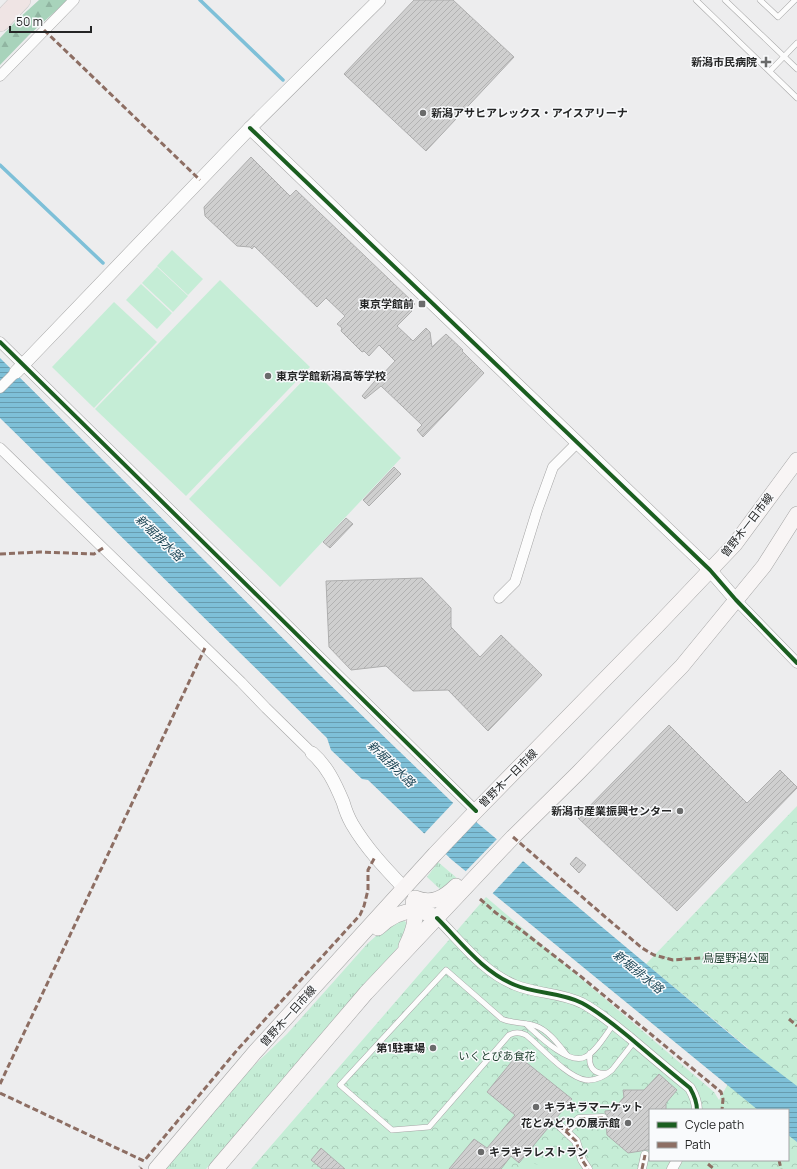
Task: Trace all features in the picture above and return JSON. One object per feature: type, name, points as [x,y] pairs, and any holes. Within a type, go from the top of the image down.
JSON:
[{"type":"highway","points":[[0,22],[19,2]]},
{"type":"main road","name":"曽野木一日市線","points":[[216,1169],[366,993],[401,956],[419,903],[425,866],[475,812],[735,544],[797,460]]},
{"type":"main road","name":"曽野木一日市線","points":[[156,1169],[255,1052],[336,963],[419,903],[468,879],[505,846],[682,666],[764,566],[797,514]]},
{"type":"main road","points":[[401,956],[412,934],[419,903],[421,879],[425,866]]},
{"type":"main road","points":[[336,963],[355,951],[378,927],[392,917],[419,903],[440,899],[468,879]]},
{"type":"street","points":[[0,76],[74,0]]},
{"type":"street","points":[[0,388],[250,128],[379,0]]},
{"type":"street","points":[[250,128],[710,570],[736,600],[797,663]]},
{"type":"street","points":[[0,342],[20,368],[475,812]]},
{"type":"street","points":[[499,598],[515,582],[553,467],[578,442]]},
{"type":"street","points":[[0,448],[241,682],[326,768],[334,781],[356,832],[375,857],[471,954],[495,975],[516,986],[568,997],[594,1010],[690,1088],[694,1096],[697,1109]]},
{"type":"street","points":[[566,1131],[579,1120],[603,1118]]},
{"type":"street","points":[[560,1125],[576,1141],[582,1160],[588,1169]]},
{"type":"street","points":[[642,1169],[645,1155]]},
{"type":"lane","points":[[696,0],[797,98]]},
{"type":"lane","points":[[725,0],[797,70]]},
{"type":"lane","points":[[760,0],[778,17],[795,0]]},
{"type":"lane","points":[[770,71],[797,43]]},
{"type":"lane","points":[[613,1024],[585,1058],[573,1058],[567,1055],[558,1044],[542,1029],[535,1025],[510,1022],[502,1019],[446,970],[340,1085],[392,1130],[429,1127],[503,1041],[515,1032],[521,1032],[526,1035],[577,1078],[586,1080],[598,1079],[612,1070],[634,1042]]},
{"type":"lane","points":[[590,1053],[589,1063],[594,1070],[600,1073],[608,1073]]},
{"type":"green space","points":[[39,0],[68,0],[29,35],[0,65],[0,38]]},
{"type":"green space","points":[[172,250],[203,279],[188,295],[157,266]]},
{"type":"green space","points":[[157,267],[188,296],[173,312],[142,283]]},
{"type":"green space","points":[[220,280],[310,367],[186,496],[95,409]]},
{"type":"green space","points":[[141,284],[172,313],[157,329],[126,300]]},
{"type":"green space","points":[[114,302],[157,342],[94,408],[52,367]]},
{"type":"green space","points":[[313,370],[401,458],[280,587],[189,499]]},
{"type":"green space","name":"いくとぴあ食花","points":[[797,806],[797,1169],[251,1169],[486,897],[714,1092],[719,1100],[748,1048],[646,964]]},
{"type":"green space","points":[[438,862],[458,879],[442,891],[427,877]]},
{"type":"green space","points":[[401,918],[410,926],[398,951],[206,1169],[163,1169],[240,1079],[287,1034],[368,943],[383,930]]},
{"type":"green space","points":[[577,1146],[584,1169],[519,1169],[527,1163],[542,1165],[557,1152],[566,1148]]},
{"type":"water","name":"新堀排水路","points":[[0,358],[321,676],[451,801],[748,1049],[797,1086],[797,1142],[789,1136],[789,1109],[757,1109],[452,860],[368,780],[362,779],[331,750],[327,738],[0,418]]},
{"type":"pier","points":[[454,802],[476,820],[443,855],[423,835]]},
{"type":"pier","points":[[498,838],[524,860],[491,895],[464,873]]},
{"type":"building","name":"新潟アサヒアレックス・アイスアリーナ","points":[[414,0],[453,0],[514,57],[426,151],[344,74]]},
{"type":"building","points":[[251,157],[290,196],[296,190],[415,304],[410,309],[412,311],[397,326],[413,341],[426,328],[430,332],[432,347],[446,334],[484,373],[423,437],[417,430],[422,425],[381,386],[365,399],[362,396],[380,375],[381,376],[395,361],[379,345],[369,356],[364,351],[362,352],[341,331],[342,328],[337,324],[345,316],[326,298],[317,307],[254,246],[252,249],[250,247],[237,246],[205,216],[204,207]]},
{"type":"building","points":[[394,467],[401,474],[369,506],[363,500]]},
{"type":"building","points":[[346,518],[353,524],[330,548],[323,542]]},
{"type":"building","points":[[422,578],[451,608],[451,627],[480,657],[501,635],[542,675],[488,731],[448,690],[413,691],[386,666],[351,670],[329,647],[326,581]]},
{"type":"building","name":"新潟市産業振興センター","points":[[669,725],[747,803],[780,770],[797,787],[677,911],[578,818]]},
{"type":"building","points":[[576,857],[586,865],[579,873],[570,864]]},
{"type":"building","name":"キラキラマーケット","points":[[517,1055],[572,1099],[519,1163],[511,1156],[501,1169],[449,1169],[474,1139],[487,1148],[515,1115],[487,1092]]},
{"type":"building","name":"花とみどりの展示館","points":[[659,1074],[677,1090],[666,1103],[666,1109],[649,1109],[649,1150],[628,1153],[607,1135],[606,1122],[608,1117],[605,1111],[613,1110],[624,1097],[623,1090],[644,1090]]},
{"type":"building","points":[[321,1148],[345,1169],[322,1169],[311,1160]]},
{"type":"waterway","points":[[200,0],[283,80]]},
{"type":"waterway","points":[[0,165],[103,263]]},
{"type":"marked path","points":[[44,30],[200,180]]},
{"type":"marked path","points":[[0,554],[40,552],[94,554],[103,548]]},
{"type":"marked path","points":[[0,1084],[205,648]]},
{"type":"marked path","points":[[513,837],[642,948],[654,955],[673,960],[726,956]]},
{"type":"marked path","points":[[0,1093],[144,1161],[238,1049],[360,915],[368,890],[368,870],[375,857]]},
{"type":"marked path","points":[[480,899],[496,913],[521,930],[579,975],[721,1092],[723,1099],[722,1109]]},
{"type":"marked path","points":[[789,1019],[797,1026]]},
{"type":"marked path","points":[[566,1131],[579,1119],[603,1118]]},
{"type":"marked path","points":[[559,1125],[576,1141],[582,1160],[588,1169]]},
{"type":"marked path","points":[[642,1169],[645,1155]]},
{"type":"marked path","points":[[779,1161],[781,1169]]},
{"type":"marked path","points":[[708,1164],[714,1169]]},
{"type":"cycle path","points":[[250,128],[710,570],[736,600],[797,663]]},
{"type":"cycle path","points":[[0,342],[476,811]]},
{"type":"cycle path","points":[[437,918],[473,956],[503,979],[523,988],[574,999],[606,1019],[690,1088],[695,1099],[697,1109]]},
{"type":"place","name":"新潟市民病院","points":[[766,62]]},
{"type":"place","name":"新潟アサヒアレックス・アイスアリーナ","points":[[423,113]]},
{"type":"place","name":"東京学館前","points":[[422,304]]},
{"type":"place","name":"東京学館新潟高等学校","points":[[268,376]]},
{"type":"place","name":"新潟市産業振興センター","points":[[680,811]]},
{"type":"place","name":"第1駐車場","points":[[433,1048]]},
{"type":"place","name":"キラキラマーケット","points":[[536,1107]]},
{"type":"place","name":"花とみどりの展示館","points":[[628,1123]]},
{"type":"place","name":"キラキラレストラン","points":[[481,1152]]},
{"type":"park label","name":"鳥屋野潟公園","points":[[736,958]]}]
